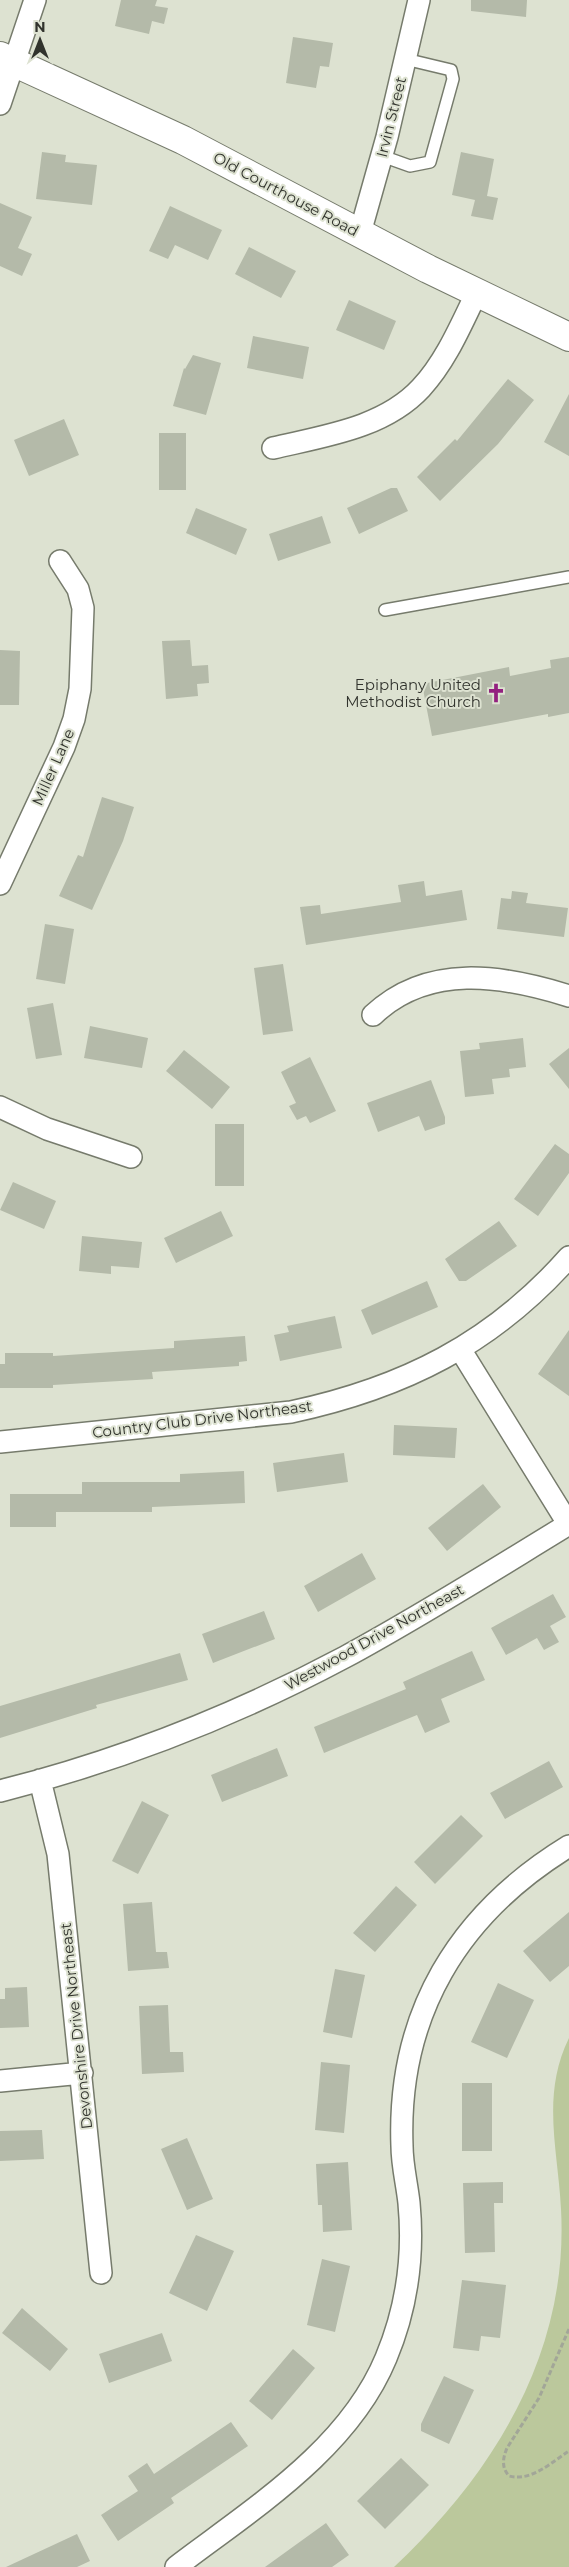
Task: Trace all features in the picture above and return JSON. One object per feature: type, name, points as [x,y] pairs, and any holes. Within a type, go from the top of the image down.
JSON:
[{"type":"street","points":[[0,104],[7,59],[35,0]]},
{"type":"street","name":"Irvin Street","points":[[360,233],[382,156],[419,0]]},
{"type":"street","name":"Old Courthouse Road","points":[[7,59],[183,140],[360,233],[569,337]]},
{"type":"street","points":[[273,448],[346,430],[382,417],[402,405],[421,388],[441,362],[477,292]]},
{"type":"street","name":"Miller Lane","points":[[0,884],[4,859],[64,747],[74,719],[78,696],[83,608],[78,589],[60,561]]},
{"type":"street","points":[[373,1016],[387,1002],[408,990],[430,982],[456,979],[498,979],[534,985],[569,996]]},
{"type":"street","points":[[0,1107],[47,1129],[131,1157]]},
{"type":"street","name":"Country Club Drive Northeast","points":[[0,1442],[291,1412],[335,1402],[380,1388],[426,1368],[460,1349],[519,1307],[569,1257]]},
{"type":"street","points":[[460,1349],[569,1524]]},
{"type":"street","name":"Westwood Drive Northeast","points":[[0,1791],[40,1780],[170,1736],[257,1700],[344,1657],[413,1618],[569,1524]]},
{"type":"street","name":"Devonshire Drive Northeast","points":[[40,1780],[58,1854],[82,2073],[101,2273]]},
{"type":"street","points":[[176,2567],[312,2462],[340,2432],[369,2392],[402,2314],[409,2278],[411,2240],[409,2201],[402,2148],[402,2102],[408,2060],[419,2023],[436,1983],[456,1950],[480,1918],[508,1890],[538,1865],[569,1846]]},
{"type":"street","points":[[0,2081],[82,2073]]},
{"type":"lane","points":[[382,156],[410,166],[430,162],[454,79],[451,70],[405,59]]},
{"type":"lane","points":[[386,610],[569,577]]},
{"type":"path","points":[[569,2329],[539,2398],[503,2456],[503,2465],[509,2476],[518,2478],[532,2474],[569,2451]]},
{"type":"green space","points":[[569,2038],[569,2567],[394,2567],[463,2492],[493,2450],[518,2406],[538,2360],[552,2312],[560,2262],[561,2209],[553,2123],[553,2102],[560,2059]]},
{"type":"building","points":[[121,0],[157,0],[155,6],[168,8],[164,24],[152,21],[149,34],[115,26]]},
{"type":"building","points":[[471,0],[527,0],[526,17],[471,11]]},
{"type":"building","points":[[293,37],[333,43],[329,67],[320,66],[316,88],[286,83]]},
{"type":"building","points":[[42,152],[66,155],[65,162],[97,165],[92,205],[36,199]]},
{"type":"building","points":[[461,152],[494,159],[487,196],[498,198],[493,220],[471,216],[475,200],[452,195]]},
{"type":"building","points":[[0,203],[32,217],[18,248],[32,254],[22,276],[0,266]]},
{"type":"building","points":[[170,206],[222,230],[208,260],[175,245],[168,259],[149,251]]},
{"type":"building","points":[[249,247],[296,271],[281,298],[235,274]]},
{"type":"building","points":[[349,300],[396,321],[384,350],[336,330]]},
{"type":"building","points":[[253,336],[309,347],[303,379],[247,368]]},
{"type":"building","points":[[193,355],[221,363],[206,415],[173,406],[184,368]]},
{"type":"building","points":[[508,379],[534,400],[498,444],[440,501],[417,477],[455,439],[457,441]]},
{"type":"building","points":[[569,394],[569,456],[544,442]]},
{"type":"building","points":[[64,419],[79,455],[29,476],[14,440]]},
{"type":"building","points":[[159,433],[186,433],[186,490],[159,490]]},
{"type":"building","points":[[391,488],[397,488],[408,511],[359,534],[347,508]]},
{"type":"building","points":[[196,508],[247,529],[236,555],[186,533]]},
{"type":"building","points":[[322,516],[331,543],[278,561],[269,534]]},
{"type":"building","points":[[190,640],[192,666],[208,665],[209,683],[197,684],[198,696],[166,699],[162,641]]},
{"type":"building","points":[[0,650],[20,651],[19,705],[0,705]]},
{"type":"building","name":"Epiphany United Methodist Church","points":[[569,657],[569,713],[548,717],[548,714],[432,736],[422,684],[509,667],[510,676],[551,668],[550,660]]},
{"type":"building","points":[[102,797],[134,807],[123,841],[92,910],[59,896],[78,855],[83,857]]},
{"type":"building","points":[[424,881],[426,896],[462,890],[467,920],[306,945],[300,907],[320,905],[321,914],[401,902],[398,885]]},
{"type":"building","points":[[512,891],[528,893],[526,903],[568,908],[564,937],[497,929],[501,898],[511,899]]},
{"type":"building","points":[[45,924],[74,929],[65,984],[36,979]]},
{"type":"building","points":[[283,964],[293,1031],[263,1035],[254,968]]},
{"type":"building","points":[[53,1003],[62,1055],[36,1059],[27,1008]]},
{"type":"building","points":[[90,1026],[148,1038],[142,1068],[84,1058]]},
{"type":"building","points":[[523,1038],[526,1067],[509,1069],[510,1077],[492,1079],[494,1094],[465,1097],[460,1051],[480,1049],[479,1043]]},
{"type":"building","points":[[569,1048],[569,1089],[549,1064]]},
{"type":"building","points":[[184,1050],[230,1087],[212,1109],[166,1071]]},
{"type":"building","points":[[310,1057],[336,1111],[310,1123],[306,1116],[297,1120],[289,1106],[296,1103],[281,1072]]},
{"type":"building","points":[[431,1080],[445,1117],[445,1124],[425,1131],[419,1116],[378,1132],[367,1103]]},
{"type":"building","points":[[215,1124],[244,1124],[244,1186],[215,1186]]},
{"type":"building","points":[[555,1144],[569,1154],[569,1173],[538,1216],[514,1199]]},
{"type":"building","points":[[13,1182],[56,1201],[44,1229],[0,1210]]},
{"type":"building","points":[[221,1211],[233,1236],[176,1263],[164,1238]]},
{"type":"building","points":[[499,1221],[517,1246],[466,1281],[459,1281],[445,1259]]},
{"type":"building","points":[[82,1236],[142,1242],[139,1268],[111,1266],[111,1274],[79,1271]]},
{"type":"building","points":[[427,1281],[438,1307],[372,1335],[361,1310]]},
{"type":"building","points":[[335,1316],[342,1348],[280,1361],[274,1335],[289,1332],[287,1326]]},
{"type":"building","points":[[569,1330],[569,1396],[538,1374]]},
{"type":"building","points":[[245,1336],[247,1361],[239,1362],[239,1366],[152,1372],[153,1379],[53,1385],[53,1388],[0,1388],[0,1364],[5,1364],[5,1353],[53,1353],[53,1356],[174,1348],[174,1341]]},
{"type":"building","points":[[394,1425],[457,1428],[455,1458],[393,1455]]},
{"type":"building","points":[[344,1453],[348,1482],[277,1492],[273,1463]]},
{"type":"building","points":[[244,1471],[245,1503],[152,1507],[152,1512],[56,1512],[56,1527],[10,1527],[10,1494],[82,1494],[82,1482],[180,1482],[180,1474]]},
{"type":"building","points":[[483,1484],[501,1507],[447,1551],[428,1528]]},
{"type":"building","points":[[362,1553],[376,1579],[318,1612],[304,1586]]},
{"type":"building","points":[[553,1594],[566,1617],[550,1626],[559,1642],[544,1650],[537,1638],[506,1655],[491,1628]]},
{"type":"building","points":[[264,1611],[275,1639],[213,1663],[202,1634]]},
{"type":"building","points":[[472,1651],[485,1680],[441,1699],[450,1722],[425,1733],[417,1715],[324,1753],[314,1727],[406,1689],[403,1682]]},
{"type":"building","points":[[180,1653],[188,1680],[96,1705],[97,1708],[0,1738],[0,1706]]},
{"type":"building","points":[[277,1748],[288,1776],[222,1802],[211,1775]]},
{"type":"building","points":[[549,1761],[563,1787],[505,1819],[490,1793]]},
{"type":"building","points":[[142,1801],[169,1815],[138,1874],[112,1861]]},
{"type":"building","points":[[461,1815],[483,1836],[435,1884],[414,1862]]},
{"type":"building","points":[[396,1886],[417,1905],[375,1952],[353,1933]]},
{"type":"building","points":[[152,1902],[156,1952],[167,1952],[169,1968],[128,1971],[123,1904]]},
{"type":"building","points":[[569,1912],[569,1966],[550,1982],[523,1951]]},
{"type":"building","points":[[335,1969],[365,1975],[352,2038],[323,2032]]},
{"type":"building","points":[[498,1983],[534,2000],[507,2058],[471,2042]]},
{"type":"building","points":[[27,1987],[29,2027],[0,2028],[0,1999],[5,1999],[5,1988]]},
{"type":"building","points":[[168,2005],[170,2052],[183,2052],[184,2072],[142,2074],[139,2006]]},
{"type":"building","points":[[321,2062],[350,2065],[344,2133],[315,2130]]},
{"type":"building","points":[[462,2083],[492,2083],[492,2151],[462,2151]]},
{"type":"building","points":[[42,2130],[44,2159],[0,2161],[0,2131]]},
{"type":"building","points":[[187,2138],[213,2199],[187,2210],[161,2149]]},
{"type":"building","points":[[348,2162],[352,2230],[323,2232],[322,2205],[318,2205],[316,2164]]},
{"type":"building","points":[[503,2182],[503,2203],[494,2203],[495,2252],[465,2253],[463,2183]]},
{"type":"building","points":[[196,2235],[234,2251],[207,2311],[169,2293]]},
{"type":"building","points":[[322,2259],[350,2266],[335,2332],[307,2325]]},
{"type":"building","points":[[462,2280],[506,2285],[500,2338],[481,2336],[479,2351],[453,2348]]},
{"type":"building","points":[[22,2308],[68,2349],[50,2371],[2,2333]]},
{"type":"building","points":[[162,2333],[172,2361],[109,2383],[99,2354]]},
{"type":"building","points":[[293,2349],[315,2368],[272,2420],[249,2401]]},
{"type":"building","points":[[444,2376],[474,2390],[449,2444],[421,2431],[421,2424]]},
{"type":"building","points":[[231,2422],[248,2446],[171,2498],[174,2503],[118,2541],[101,2515],[138,2491],[128,2476],[147,2463],[154,2474]]},
{"type":"building","points":[[401,2458],[429,2485],[385,2529],[357,2501]]},
{"type":"building","points":[[326,2523],[349,2555],[332,2567],[265,2567]]},
{"type":"building","points":[[77,2534],[90,2561],[77,2567],[6,2567]]},
{"type":"place","name":"Epiphany United Methodist Church","points":[[496,693]]}]
